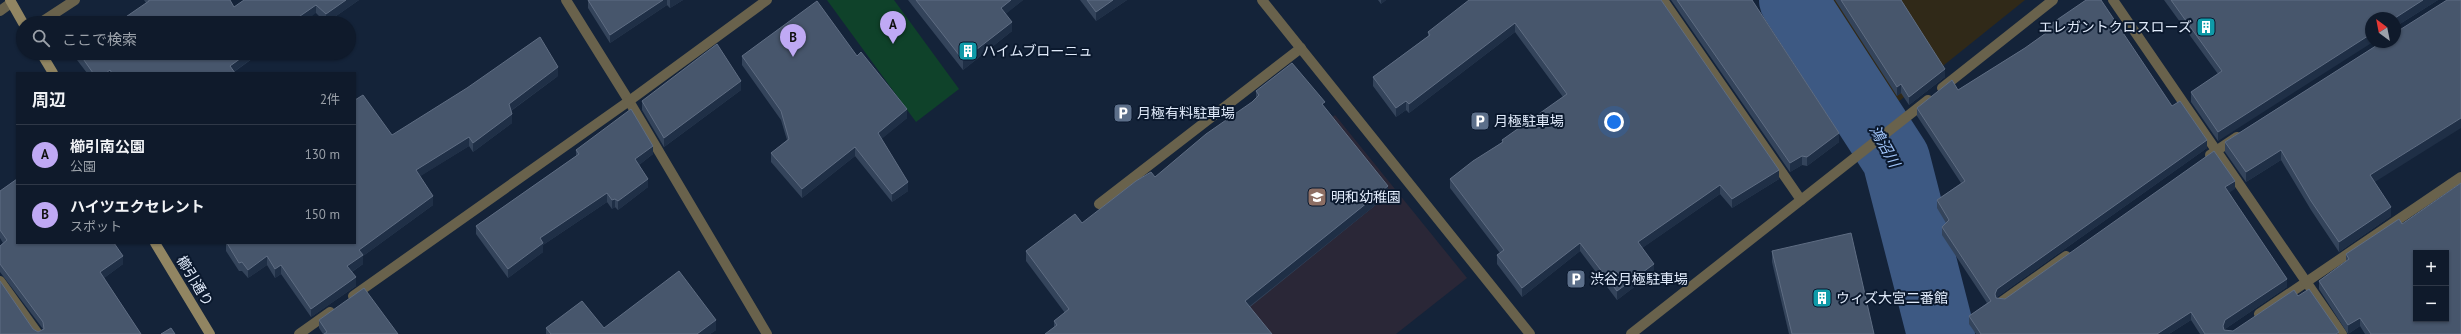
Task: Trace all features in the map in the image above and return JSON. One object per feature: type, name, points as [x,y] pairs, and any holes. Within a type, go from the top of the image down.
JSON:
[{"type":"street","points":[[51,16],[75,0]]},
{"type":"street","points":[[566,0],[629,101],[767,334]]},
{"type":"street","points":[[299,334],[629,101],[766,0]]},
{"type":"street","points":[[1663,0],[1801,200]]},
{"type":"street","points":[[1631,334],[2053,0]]},
{"type":"street","points":[[2113,0],[2342,334]]},
{"type":"street","points":[[0,11],[10,1],[19,16]]},
{"type":"street","points":[[1266,1],[1301,48],[1530,334]]},
{"type":"street","points":[[1099,204],[1301,48]]},
{"type":"street","points":[[45,60],[52,72]]},
{"type":"street","points":[[2203,160],[2248,130]]},
{"type":"street","points":[[2248,321],[2461,177]]},
{"type":"street","name":"櫛引通り","points":[[156,244],[210,334]]},
{"type":"street","points":[[2001,302],[2072,251]]},
{"type":"street","points":[[0,281],[38,334]]},
{"type":"shaded area","points":[[1825,0],[2025,0],[1893,106]]},
{"type":"shaded area","name":"明和幼稚園","points":[[1335,115],[1467,278],[1396,334],[1112,334],[1091,307]]},
{"type":"green space","points":[[827,0],[894,0],[959,89],[916,122]]},
{"type":"building","points":[[230,0],[234,7],[244,0],[346,0],[326,14],[316,5],[300,16],[127,16],[149,1]]},
{"type":"building","points":[[588,0],[663,0],[610,35]]},
{"type":"building","name":"ハイムブローニュ","points":[[916,0],[1011,0],[1001,8],[1012,22],[963,60]]},
{"type":"building","points":[[1087,0],[1113,0],[1096,12]]},
{"type":"building","points":[[1469,0],[1661,0],[1779,170],[1732,199],[1720,185],[1638,242],[1654,264],[1617,291],[1580,243],[1522,288],[1497,255],[1504,250],[1450,179],[1473,161],[1503,142],[1502,140],[1567,94],[1515,23],[1409,104],[1406,101],[1396,108],[1373,77],[1430,35],[1428,32]]},
{"type":"building","points":[[1677,0],[1752,0],[1839,133],[1807,157],[1802,156],[1790,163]]},
{"type":"building","points":[[1841,0],[1901,0],[1945,69],[1909,97],[1901,84],[1897,87]]},
{"type":"building","points":[[2086,0],[2101,0],[2172,106],[2180,101],[2207,140],[1997,289],[1995,294],[1996,298],[2005,299],[2214,151],[2235,181],[2225,187],[2287,279],[2225,320],[2223,326],[2224,330],[2233,331],[2294,290],[2298,296],[2309,289],[2339,332],[2336,334],[2205,334],[2191,312],[2157,334],[1981,334],[1969,316],[1991,301],[1942,227],[1949,220],[1937,200],[1965,181],[1917,108],[1952,80],[1958,90],[2025,48],[2046,33],[2045,28]]},
{"type":"building","points":[[2171,0],[2423,0],[2401,14],[2401,12],[2365,12],[2365,38],[2218,132],[2191,92],[2222,71]]},
{"type":"building","points":[[2447,0],[2461,0],[2461,118],[2370,175],[2391,207],[2339,242],[2311,201],[2281,150],[2246,172],[2225,142],[2373,48],[2401,48],[2401,29]]},
{"type":"building","points":[[817,1],[857,56],[861,52],[907,109],[878,133],[908,182],[892,194],[855,147],[802,189],[771,153],[789,139],[781,111],[742,56]]},
{"type":"building","points":[[540,37],[558,67],[509,104],[512,114],[473,143],[469,137],[416,170],[433,196],[359,250],[363,255],[347,266],[356,277],[311,309],[281,265],[275,269],[267,256],[248,270],[242,262],[239,263],[228,244],[356,244],[356,99],[363,95],[392,135],[467,88]]},
{"type":"building","points":[[717,44],[741,81],[664,138],[642,101]]},
{"type":"building","points":[[84,60],[238,60],[230,66],[234,72],[111,72],[110,70],[107,72],[92,72]]},
{"type":"building","points":[[1292,63],[1325,102],[1322,104],[1388,186],[1245,301],[1272,334],[1045,334],[1057,325],[1054,321],[1069,309],[1026,251],[1075,214],[1082,223],[1136,181],[1151,172],[1155,177],[1206,134],[1252,102],[1259,95],[1256,91]]},
{"type":"building","points":[[631,109],[653,146],[635,159],[648,179],[618,201],[615,199],[612,200],[607,193],[540,238],[543,243],[508,269],[476,226],[579,154],[576,150]]},
{"type":"building","points":[[16,180],[16,244],[115,244],[123,256],[100,272],[141,334],[0,334],[0,281],[33,329],[38,332],[44,329],[43,322],[0,264],[0,246],[7,240],[0,230],[0,191]]},
{"type":"building","points":[[2461,183],[2461,334],[2371,334],[2360,318],[2348,325],[2319,281],[2349,259],[2346,254],[2399,219],[2402,224]]},
{"type":"building","name":"ウィズ大宮二番館","points":[[1851,233],[1874,334],[1792,334],[1772,251]]},
{"type":"building","points":[[679,271],[716,320],[697,334],[551,334],[546,328],[582,301],[604,328]]},
{"type":"building","points":[[364,288],[398,334],[324,334],[327,332],[319,320]]},
{"type":"building","points":[[171,328],[175,334],[161,334]]},
{"type":"waterway","name":"鴻沼川","points":[[1793,0],[1896,159],[1941,334]]},
{"type":"place","name":"エレガントクロスローズ","points":[[2206,27]]},
{"type":"place","name":"櫛引南公園","points":[[893,44]]},
{"type":"place","name":"ハイムブローニュ","points":[[968,51]]},
{"type":"place","name":"ハイツエクセレント","points":[[793,57]]},
{"type":"place","name":"月極有料駐車場","points":[[1123,113]]},
{"type":"place","name":"月極駐車場","points":[[1480,121]]},
{"type":"place","name":"明和幼稚園","points":[[1317,197]]},
{"type":"place","name":"渋谷月極駐車場","points":[[1576,279]]},
{"type":"place","name":"ウィズ大宮二番館","points":[[1822,298]]}]
